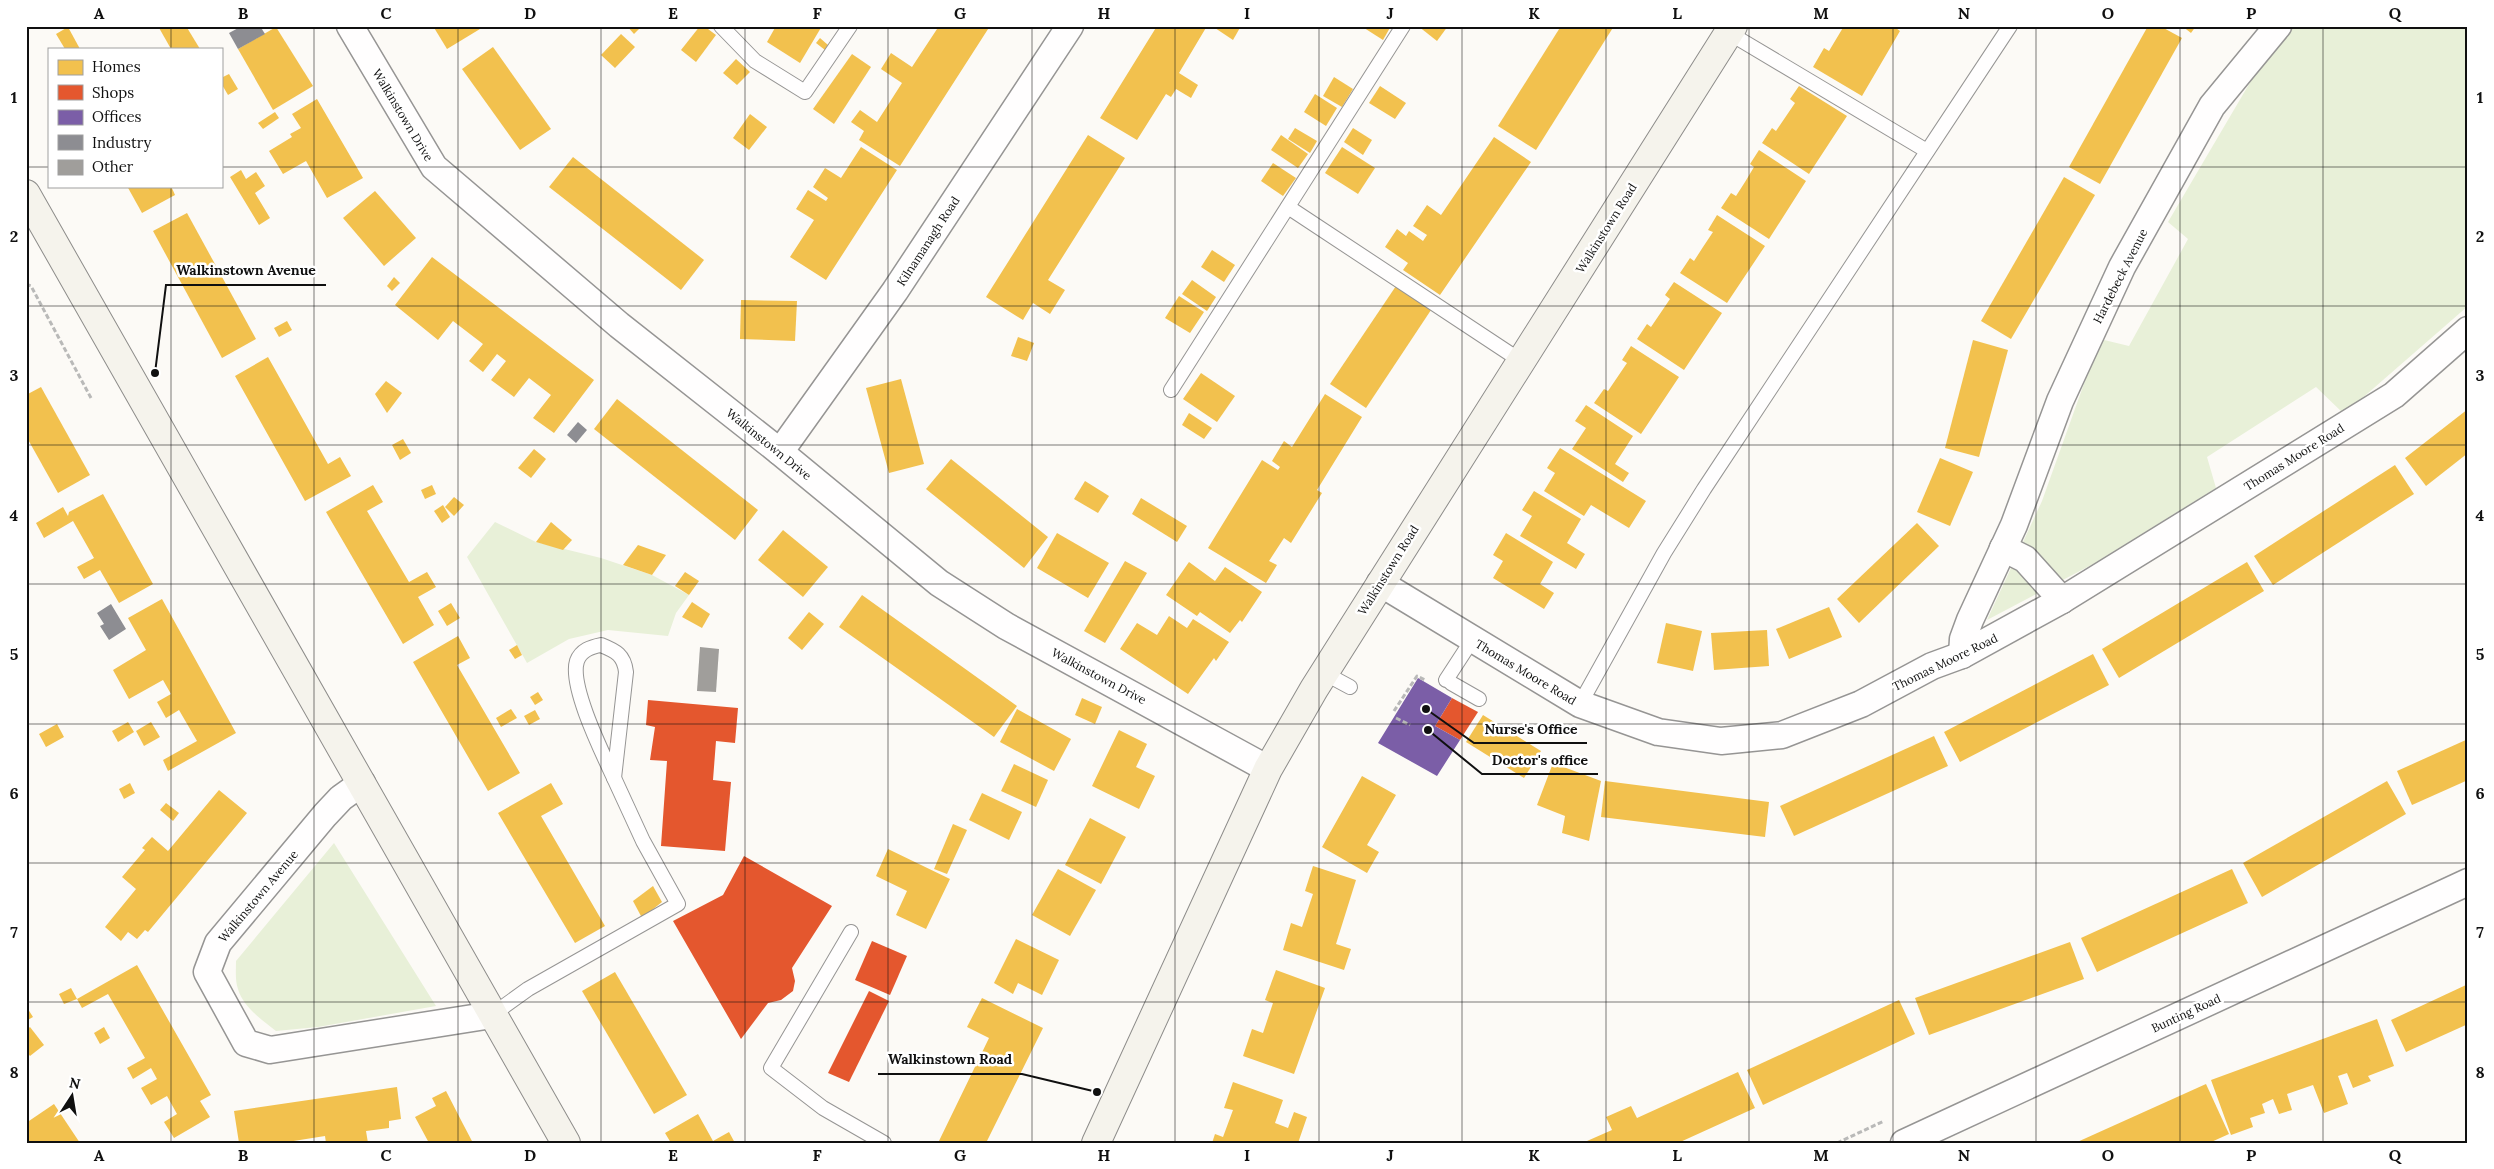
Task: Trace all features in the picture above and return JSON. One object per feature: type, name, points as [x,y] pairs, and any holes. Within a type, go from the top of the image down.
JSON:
[{"type":"main road","name":"Walkinstown Road","points":[[1096,1143],[1268,769],[1324,673],[1380,583],[1731,30]]},
{"type":"main road","points":[[30,211],[362,782],[566,1143]]},
{"type":"street","name":"Walkinstown Drive","points":[[350,26],[434,167],[619,325],[780,452],[939,583],[1006,626],[1268,769]]},
{"type":"street","name":"Kilnamanagh Road","points":[[780,452],[895,291],[1070,26]]},
{"type":"street","name":"Hardebeck Avenue","points":[[1962,655],[1963,639],[1970,620],[2014,525],[2060,402],[2122,267],[2212,106],[2278,26]]},
{"type":"street","name":"Thomas Moore Road","points":[[1380,583],[1580,704],[1658,732],[1722,741],[1782,735],[1861,704],[1932,666],[1962,655],[2062,600],[2394,395],[2468,330]]},
{"type":"street","points":[[2003,548],[2024,559],[2062,600]]},
{"type":"street","name":"Walkinstown Avenue","points":[[362,782],[325,814],[218,943],[207,972],[224,1006],[246,1044],[270,1050],[492,1015]]},
{"type":"street","name":"Bunting Road","points":[[1904,1143],[2468,882]]},
{"type":"lane","points":[[721,26],[755,61],[805,92],[850,26]]},
{"type":"lane","points":[[1171,390],[1403,26]]},
{"type":"lane","points":[[1580,704],[1664,553],[1704,489],[2010,26]]},
{"type":"lane","points":[[1731,30],[1927,151]]},
{"type":"lane","points":[[1288,207],[1521,361]]},
{"type":"lane","points":[[1472,640],[1449,682],[1479,699]]},
{"type":"lane","points":[[492,1015],[528,989],[678,904],[643,841],[614,778],[580,698],[576,678],[577,661],[586,649],[601,645],[617,651],[625,661],[626,672],[614,778]]},
{"type":"lane","points":[[1324,673],[1350,687]]},
{"type":"lane","points":[[851,932],[771,1068],[823,1108],[884,1143]]},
{"type":"path","points":[[26,284],[31,286],[91,398]]},
{"type":"path","points":[[1394,711],[1417,676],[1427,681]]},
{"type":"path","points":[[1396,718],[1410,725]]},
{"type":"green space","points":[[2293,26],[2468,26],[2468,306],[2344,414],[2316,387],[2207,457],[2216,488],[2095,563],[1987,620],[2042,501],[2100,339],[2129,346],[2188,239],[2168,222],[2265,57]]},
{"type":"green space","points":[[495,522],[536,542],[601,558],[652,575],[689,595],[676,613],[668,636],[608,630],[569,639],[527,663],[467,557]]},
{"type":"green space","points":[[334,843],[436,1006],[318,1027],[276,1031],[254,1013],[240,996],[236,983],[236,961]]},
{"type":"building: Homes","points":[[158,26],[186,26],[199,48],[170,48]]},
{"type":"building: Homes","points":[[433,26],[479,26],[480,29],[447,49]]},
{"type":"building: Homes","points":[[627,26],[642,26],[634,34]]},
{"type":"building: Homes","points":[[700,26],[704,26],[716,35],[696,62],[681,50]]},
{"type":"building: Homes","points":[[776,26],[822,26],[800,63],[767,42]]},
{"type":"building: Homes","points":[[939,26],[990,26],[900,166],[859,140],[864,131],[851,122],[860,110],[877,122],[902,83],[881,69],[891,53],[912,67]]},
{"type":"building: Homes","points":[[1157,26],[1207,26],[1179,73],[1198,85],[1191,98],[1176,89],[1171,97],[1166,94],[1137,140],[1100,118]]},
{"type":"building: Homes","points":[[1212,26],[1241,26],[1233,40]]},
{"type":"building: Homes","points":[[1361,26],[1391,26],[1383,40]]},
{"type":"building: Homes","points":[[1418,26],[1448,26],[1437,41]]},
{"type":"building: Homes","points":[[1561,26],[1614,26],[1536,150],[1498,126]]},
{"type":"building: Homes","points":[[1844,26],[1893,26],[1900,31],[1862,96],[1813,67],[1824,48],[1829,51]]},
{"type":"building: Homes","points":[[2148,26],[2160,26],[2182,38],[2100,184],[2069,167]]},
{"type":"building: Homes","points":[[2182,26],[2196,26],[2191,33]]},
{"type":"building: Homes","points":[[68,27],[79,48],[64,48],[56,34]]},
{"type":"building: Homes","points":[[276,27],[313,86],[273,110],[238,49]]},
{"type":"building: Homes","points":[[621,34],[635,47],[615,68],[601,55]]},
{"type":"building: Homes","points":[[820,38],[828,45],[825,50],[816,43]]},
{"type":"building: Homes","points":[[493,47],[551,129],[520,150],[462,69]]},
{"type":"building: Homes","points":[[852,54],[871,67],[834,124],[813,109]]},
{"type":"building: Homes","points":[[736,59],[750,72],[737,85],[723,73]]},
{"type":"building: Homes","points":[[229,74],[238,89],[228,95],[222,85],[222,78]]},
{"type":"building: Homes","points":[[1334,77],[1353,89],[1342,107],[1323,96]]},
{"type":"building: Homes","points":[[1380,86],[1406,103],[1395,119],[1369,103]]},
{"type":"building: Homes","points":[[1799,86],[1847,116],[1809,174],[1762,143],[1772,128],[1776,131],[1795,103],[1790,99]]},
{"type":"building: Homes","points":[[1315,94],[1337,108],[1326,126],[1304,112]]},
{"type":"building: Homes","points":[[317,99],[363,178],[327,198],[306,161],[283,174],[269,151],[292,137],[290,134],[301,128],[292,114]]},
{"type":"building: Homes","points":[[275,112],[279,118],[263,129],[258,123]]},
{"type":"building: Homes","points":[[750,114],[767,127],[749,150],[733,138]]},
{"type":"building: Homes","points":[[1295,128],[1317,141],[1310,153],[1288,139]]},
{"type":"building: Homes","points":[[1353,128],[1372,140],[1363,155],[1344,142]]},
{"type":"building: Homes","points":[[1088,135],[1125,158],[1048,280],[1065,290],[1050,314],[1033,303],[1023,320],[986,297]]},
{"type":"building: Homes","points":[[1281,135],[1308,154],[1298,168],[1271,150]]},
{"type":"building: Homes","points":[[1494,137],[1531,162],[1440,295],[1403,270],[1408,263],[1385,247],[1397,229],[1406,236],[1409,231],[1423,241],[1427,235],[1413,226],[1427,205],[1441,215]]},
{"type":"building: Homes","points":[[861,147],[897,170],[826,280],[790,257],[814,220],[796,209],[808,190],[826,201],[828,198],[813,187],[825,168],[841,178]]},
{"type":"building: Homes","points":[[1342,147],[1375,168],[1358,194],[1325,173]]},
{"type":"building: Homes","points":[[1759,150],[1806,181],[1769,239],[1721,208],[1731,193],[1736,196],[1754,167],[1750,164]]},
{"type":"building: Homes","points":[[573,157],[704,260],[681,290],[549,187]]},
{"type":"building: Homes","points":[[1273,163],[1296,178],[1283,196],[1261,181]]},
{"type":"building: Homes","points":[[241,170],[246,179],[256,172],[265,186],[255,193],[270,218],[259,225],[230,177]]},
{"type":"building: Homes","points":[[2064,177],[2095,195],[2011,339],[1981,321]]},
{"type":"building: Homes","points":[[128,188],[172,188],[175,195],[142,213]]},
{"type":"building: Homes","points":[[375,191],[416,238],[384,266],[343,218]]},
{"type":"building: Homes","points":[[187,213],[256,339],[222,358],[153,231]]},
{"type":"building: Homes","points":[[1717,215],[1765,246],[1727,303],[1680,273],[1690,258],[1694,261],[1713,232],[1708,230]]},
{"type":"building: Homes","points":[[1212,250],[1235,265],[1224,282],[1201,267]]},
{"type":"building: Homes","points":[[432,257],[594,380],[554,433],[533,418],[551,395],[529,378],[514,397],[491,380],[506,361],[497,354],[483,372],[469,361],[483,344],[453,321],[438,340],[395,305]]},
{"type":"building: Homes","points":[[394,277],[400,283],[392,291],[387,286]]},
{"type":"building: Homes","points":[[1192,280],[1216,297],[1207,311],[1182,294]]},
{"type":"building: Homes","points":[[1674,282],[1722,313],[1684,370],[1637,339],[1647,324],[1651,327],[1670,299],[1665,295]]},
{"type":"building: Homes","points":[[1398,283],[1433,307],[1366,408],[1330,384]]},
{"type":"building: Homes","points":[[1179,296],[1204,312],[1190,333],[1165,318]]},
{"type":"building: Homes","points":[[741,300],[797,301],[795,341],[740,339]]},
{"type":"building: Homes","points":[[287,321],[292,330],[279,337],[274,328]]},
{"type":"building: Homes","points":[[1018,337],[1034,343],[1027,361],[1011,356]]},
{"type":"building: Homes","points":[[1973,340],[2008,350],[1979,457],[1945,448]]},
{"type":"building: Homes","points":[[1631,346],[1679,377],[1641,434],[1594,403],[1604,389],[1608,391],[1627,363],[1622,360]]},
{"type":"building: Homes","points":[[268,357],[328,464],[340,457],[351,476],[305,501],[235,376]]},
{"type":"building: Homes","points":[[1201,373],[1235,396],[1217,422],[1183,399]]},
{"type":"building: Homes","points":[[901,379],[924,464],[889,473],[866,388]]},
{"type":"building: Homes","points":[[386,381],[402,393],[387,413],[375,394]]},
{"type":"building: Homes","points":[[41,387],[90,475],[58,493],[26,436],[26,395]]},
{"type":"building: Homes","points":[[1325,394],[1362,417],[1317,490],[1322,493],[1291,543],[1284,538],[1269,561],[1277,565],[1266,583],[1208,548],[1262,460],[1278,470],[1280,467],[1272,461],[1284,441],[1292,447]]},
{"type":"building: Homes","points":[[617,399],[758,510],[735,540],[594,429]]},
{"type":"building: Homes","points":[[1586,405],[1633,436],[1615,464],[1629,473],[1623,482],[1572,449],[1586,428],[1575,421]]},
{"type":"building: Homes","points":[[2468,409],[2468,453],[2426,486],[2405,458]]},
{"type":"building: Homes","points":[[1189,413],[1212,428],[1204,439],[1182,425]]},
{"type":"building: Homes","points":[[403,439],[411,453],[400,460],[392,445]]},
{"type":"building: Homes","points":[[1560,448],[1646,501],[1629,528],[1591,505],[1584,516],[1544,491],[1555,473],[1547,468]]},
{"type":"building: Homes","points":[[534,449],[546,459],[531,478],[518,468]]},
{"type":"building: Homes","points":[[1940,458],[1973,472],[1950,526],[1917,512]]},
{"type":"building: Homes","points":[[951,459],[1048,537],[1024,568],[926,489]]},
{"type":"building: Homes","points":[[2395,465],[2414,494],[2273,585],[2254,556]]},
{"type":"building: Homes","points":[[1085,481],[1109,496],[1098,513],[1074,499]]},
{"type":"building: Homes","points":[[373,485],[383,502],[367,511],[409,582],[427,572],[436,587],[418,597],[434,625],[403,644],[326,512]]},
{"type":"building: Homes","points":[[432,485],[436,494],[425,499],[421,490]]},
{"type":"building: Homes","points":[[1534,491],[1581,519],[1567,543],[1585,554],[1576,569],[1520,536],[1532,516],[1522,510]]},
{"type":"building: Homes","points":[[103,494],[153,584],[119,603],[100,570],[84,579],[77,567],[94,558],[73,521],[44,538],[36,523],[63,507],[68,516],[69,512]]},
{"type":"building: Homes","points":[[454,497],[464,505],[454,516],[445,507]]},
{"type":"building: Homes","points":[[1141,498],[1187,526],[1177,542],[1132,514]]},
{"type":"building: Homes","points":[[443,505],[450,517],[442,523],[434,511]]},
{"type":"building: Homes","points":[[551,522],[572,540],[563,550],[536,542]]},
{"type":"building: Homes","points":[[1917,523],[1939,546],[1859,623],[1837,599]]},
{"type":"building: Homes","points":[[783,530],[828,567],[803,597],[758,560]]},
{"type":"building: Homes","points":[[1057,533],[1109,563],[1088,598],[1037,568]]},
{"type":"building: Homes","points":[[1506,533],[1553,562],[1540,584],[1554,593],[1544,609],[1493,578],[1503,561],[1493,555]]},
{"type":"building: Homes","points":[[638,545],[666,555],[652,575],[623,565]]},
{"type":"building: Homes","points":[[1125,561],[1147,573],[1105,643],[1084,631]]},
{"type":"building: Homes","points":[[1189,562],[1215,581],[1225,567],[1262,592],[1242,622],[1240,620],[1230,633],[1200,612],[1197,616],[1166,595]]},
{"type":"building: Homes","points":[[2247,562],[2264,591],[2119,678],[2102,649]]},
{"type":"building: Homes","points":[[685,572],[699,581],[689,595],[675,586]]},
{"type":"building: Homes","points":[[862,595],[1017,706],[994,737],[839,627]]},
{"type":"building: Homes","points":[[162,599],[236,733],[168,771],[163,760],[197,741],[179,710],[166,718],[157,702],[171,694],[163,680],[129,699],[113,670],[146,650],[128,618]]},
{"type":"building: Homes","points":[[692,602],[710,614],[702,628],[682,617]]},
{"type":"building: Homes","points":[[451,603],[460,618],[447,626],[438,611]]},
{"type":"building: Homes","points":[[1829,607],[1842,637],[1789,659],[1776,629]]},
{"type":"building: Homes","points":[[809,612],[824,624],[802,650],[788,638]]},
{"type":"building: Homes","points":[[1169,616],[1187,628],[1193,619],[1229,642],[1216,661],[1214,658],[1188,694],[1120,649],[1137,623],[1157,635]]},
{"type":"building: Homes","points":[[1666,623],[1702,631],[1693,671],[1657,663]]},
{"type":"building: Homes","points":[[1767,630],[1769,666],[1714,670],[1711,633]]},
{"type":"building: Homes","points":[[458,636],[470,658],[457,665],[520,773],[488,791],[413,662]]},
{"type":"building: Homes","points":[[517,645],[522,655],[515,659],[509,650]]},
{"type":"building: Homes","points":[[2093,654],[2109,685],[1960,762],[1944,732]]},
{"type":"building: Homes","points":[[538,692],[543,700],[535,705],[530,697]]},
{"type":"building: Homes","points":[[1082,698],[1102,707],[1095,724],[1075,715]]},
{"type":"building: Homes","points":[[511,709],[517,718],[501,727],[496,718]]},
{"type":"building: Homes","points":[[1017,709],[1071,739],[1054,771],[1000,742]]},
{"type":"building: Homes","points":[[535,710],[540,719],[529,725],[524,716]]},
{"type":"building: Homes","points":[[1483,715],[1541,751],[1524,778],[1466,742]]},
{"type":"building: Homes","points":[[128,722],[134,732],[118,742],[112,731]]},
{"type":"building: Homes","points":[[151,722],[160,737],[144,746],[136,731]]},
{"type":"building: Homes","points":[[57,724],[64,737],[46,747],[39,734]]},
{"type":"building: Homes","points":[[1119,730],[1147,744],[1136,767],[1155,776],[1139,809],[1092,786]]},
{"type":"building: Homes","points":[[1934,736],[1948,766],[1794,836],[1780,806]]},
{"type":"building: Homes","points":[[2468,739],[2468,780],[2412,805],[2397,771]]},
{"type":"building: Homes","points":[[1553,763],[1601,781],[1589,841],[1562,833],[1565,816],[1537,805]]},
{"type":"building: Homes","points":[[1014,764],[1048,780],[1036,807],[1001,791]]},
{"type":"building: Homes","points":[[1362,776],[1396,795],[1367,845],[1379,852],[1367,873],[1322,847]]},
{"type":"building: Homes","points":[[1605,781],[1769,802],[1765,837],[1601,817]]},
{"type":"building: Homes","points":[[2387,781],[2406,814],[2262,897],[2243,863]]},
{"type":"building: Homes","points":[[130,783],[135,793],[124,799],[119,789]]},
{"type":"building: Homes","points":[[551,783],[563,804],[541,816],[605,926],[575,943],[498,813]]},
{"type":"building: Homes","points":[[219,790],[247,813],[148,932],[145,930],[137,939],[128,932],[121,941],[105,927],[136,889],[122,877],[145,850],[142,848],[152,837],[168,851]]},
{"type":"building: Homes","points":[[982,793],[1022,812],[1009,840],[969,820]]},
{"type":"building: Homes","points":[[166,803],[179,813],[173,821],[160,810]]},
{"type":"building: Homes","points":[[1090,818],[1126,837],[1101,884],[1065,865]]},
{"type":"building: Homes","points":[[953,824],[967,830],[947,874],[934,869]]},
{"type":"building: Homes","points":[[888,849],[950,879],[926,929],[896,915],[907,891],[876,876]]},
{"type":"building: Homes","points":[[1313,866],[1356,880],[1336,944],[1351,949],[1344,970],[1283,950],[1291,923],[1302,927],[1313,894],[1305,891]]},
{"type":"building: Homes","points":[[1058,869],[1096,890],[1070,936],[1032,915]]},
{"type":"building: Homes","points":[[2232,869],[2248,903],[2097,972],[2081,938]]},
{"type":"building: Homes","points":[[653,886],[662,902],[642,918],[633,901]]},
{"type":"building: Homes","points":[[1016,939],[1059,960],[1042,995],[1018,983],[1013,994],[994,983]]},
{"type":"building: Homes","points":[[2070,942],[2084,979],[1929,1035],[1915,998]]},
{"type":"building: Homes","points":[[137,965],[211,1095],[200,1101],[210,1117],[174,1138],[164,1122],[177,1114],[167,1096],[151,1105],[141,1088],[157,1079],[151,1068],[133,1079],[127,1068],[145,1058],[108,994],[82,1008],[77,999]]},
{"type":"building: Homes","points":[[1276,970],[1325,988],[1294,1074],[1243,1056],[1252,1029],[1263,1033],[1273,1003],[1265,1000]]},
{"type":"building: Homes","points":[[615,972],[687,1095],[654,1114],[582,991]]},
{"type":"building: Homes","points":[[2466,985],[2468,1024],[2406,1052],[2391,1020]]},
{"type":"building: Homes","points":[[71,988],[77,999],[64,1004],[59,994]]},
{"type":"building: Homes","points":[[982,998],[1043,1028],[986,1143],[938,1143],[989,1038],[967,1027]]},
{"type":"building: Homes","points":[[1899,1000],[1915,1034],[1763,1105],[1747,1070]]},
{"type":"building: Homes","points":[[26,1006],[33,1017],[26,1021]]},
{"type":"building: Homes","points":[[2377,1019],[2394,1066],[2368,1076],[2371,1081],[2353,1088],[2347,1073],[2338,1076],[2348,1104],[2324,1113],[2313,1085],[2287,1094],[2292,1110],[2279,1114],[2273,1099],[2262,1104],[2265,1113],[2250,1118],[2253,1127],[2231,1135],[2211,1080]]},
{"type":"building: Homes","points":[[30,1027],[44,1045],[30,1056],[26,1051],[26,1030]]},
{"type":"building: Homes","points":[[104,1027],[110,1038],[100,1044],[94,1033]]},
{"type":"building: Homes","points":[[1738,1072],[1755,1108],[1678,1143],[1587,1143],[1587,1141],[1612,1130],[1606,1117],[1631,1106],[1637,1118]]},
{"type":"building: Homes","points":[[1233,1082],[1283,1100],[1275,1123],[1288,1128],[1294,1112],[1307,1117],[1298,1143],[1212,1143],[1215,1134],[1223,1137],[1233,1110],[1224,1108]]},
{"type":"building: Homes","points":[[2206,1084],[2229,1134],[2209,1143],[2075,1143]]},
{"type":"building: Homes","points":[[397,1087],[401,1119],[389,1121],[389,1128],[366,1131],[368,1143],[326,1143],[325,1136],[281,1143],[239,1143],[234,1111]]},
{"type":"building: Homes","points":[[446,1091],[473,1143],[429,1143],[415,1117],[436,1106],[432,1098]]},
{"type":"building: Homes","points":[[54,1104],[80,1143],[26,1143],[26,1123]]},
{"type":"building: Homes","points":[[698,1114],[713,1141],[729,1132],[735,1143],[671,1143],[665,1133]]},
{"type":"building: Shops","points":[[1452,698],[1478,712],[1460,740],[1435,726]]},
{"type":"building: Shops","points":[[648,700],[738,708],[735,743],[716,741],[713,780],[731,782],[725,851],[661,846],[667,761],[650,760],[655,727],[646,725]]},
{"type":"building: Shops","points":[[744,856],[832,906],[792,968],[795,981],[793,991],[781,1000],[768,1003],[741,1039],[673,921],[723,895]]},
{"type":"building: Shops","points":[[872,941],[907,956],[890,995],[855,980]]},
{"type":"building: Shops","points":[[869,991],[889,1001],[849,1082],[828,1073]]},
{"type":"building: Offices","points":[[1418,678],[1452,698],[1435,726],[1460,740],[1437,776],[1378,743]]},
{"type":"building: Industry","points":[[242,26],[260,26],[265,34],[238,49],[229,33]]},
{"type":"building: Industry","points":[[578,422],[587,430],[576,443],[567,435]]},
{"type":"building: Industry","points":[[111,604],[126,629],[109,640],[100,626],[104,624],[97,613]]},
{"type":"building: Other","points":[[700,647],[719,649],[716,692],[697,691]]},
{"type":"place","name":"Walkinstown Avenue","points":[[155,373]]},
{"type":"place","name":"Nurse's Office","points":[[1426,709]]},
{"type":"place","name":"Doctor's office","points":[[1428,730]]},
{"type":"place","name":"Walkinstown Road","points":[[1097,1092]]}]
